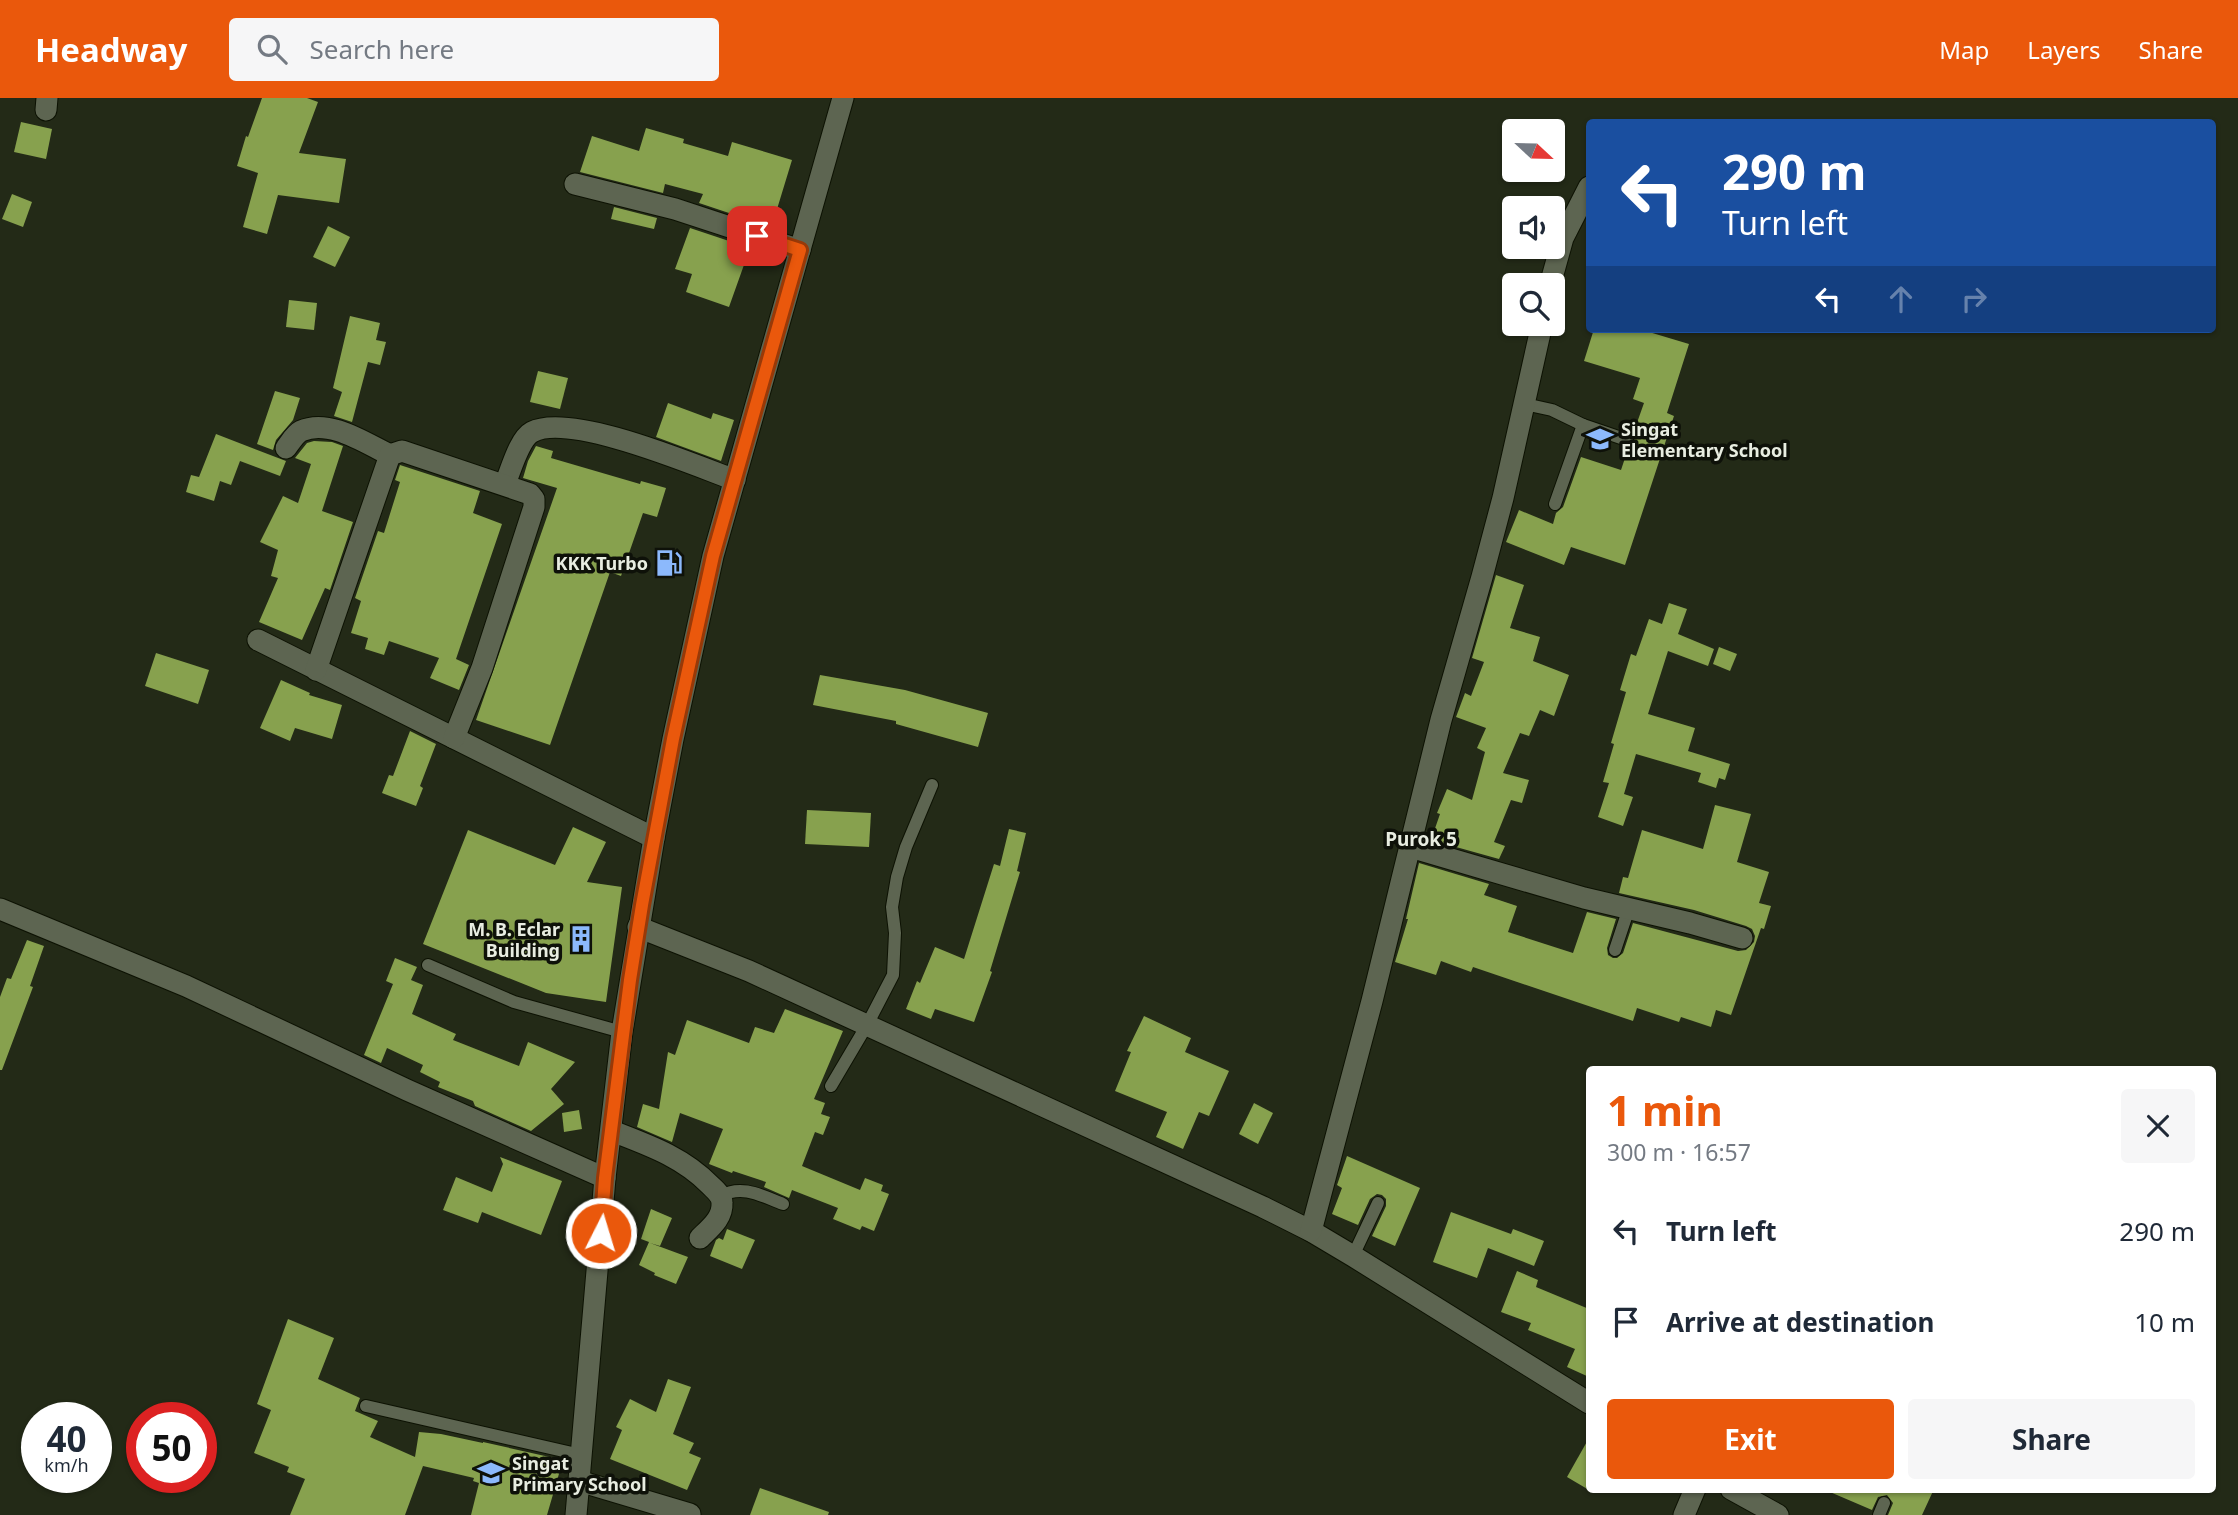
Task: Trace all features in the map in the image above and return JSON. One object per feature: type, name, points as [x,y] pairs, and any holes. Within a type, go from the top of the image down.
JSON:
[{"type":"street","points":[[576,1515],[605,1178],[622,1032],[653,838],[713,556],[843,98]]},
{"type":"street","points":[[575,184],[675,209],[800,250]]},
{"type":"street","points":[[1553,273],[1563,238],[1586,193]]},
{"type":"street","points":[[1311,1231],[1441,720],[1482,577],[1539,336]]},
{"type":"street","points":[[286,448],[299,432],[319,428],[337,430],[390,455],[401,451],[505,484],[530,494],[534,499],[482,668],[454,738]]},
{"type":"street","points":[[505,484],[523,440],[532,432],[546,428],[584,430],[624,439],[735,481]]},
{"type":"street","points":[[316,670],[390,455]]},
{"type":"street","points":[[258,640],[653,838]]},
{"type":"street","points":[[1410,847],[1496,873],[1742,938]]},
{"type":"street","points":[[0,909],[186,986],[407,1090],[605,1178]]},
{"type":"street","points":[[638,928],[749,971],[1193,1174],[1311,1231],[1586,1401]]},
{"type":"street","points":[[611,1131],[683,1161],[721,1196],[723,1205],[716,1224],[700,1238]]},
{"type":"street","points":[[579,1481],[690,1514]]},
{"type":"street","points":[[1684,1515],[1693,1493]]},
{"type":"street","points":[[1737,1493],[1766,1512]]},
{"type":"lane","points":[[1525,404],[1552,410],[1583,425],[1627,440]]},
{"type":"lane","points":[[1555,504],[1583,425]]},
{"type":"lane","points":[[831,1086],[893,975],[895,933],[892,907],[897,877],[906,846],[932,785]]},
{"type":"lane","points":[[1615,950],[1629,908]]},
{"type":"lane","points":[[428,965],[514,1002],[622,1032]]},
{"type":"lane","points":[[721,1196],[740,1189],[783,1203]]},
{"type":"lane","points":[[1353,1256],[1378,1203]]},
{"type":"lane","points":[[366,1406],[582,1455]]},
{"type":"building","points":[[262,98],[307,98],[318,102],[299,153],[346,159],[339,203],[278,195],[267,234],[243,227],[258,173],[237,166]]},
{"type":"building","points":[[21,122],[52,129],[46,159],[14,152]]},
{"type":"building","points":[[646,128],[684,139],[683,143],[728,156],[732,142],[792,160],[774,219],[762,215],[759,223],[699,203],[703,194],[665,184],[663,193],[580,172],[592,136],[639,151]]},
{"type":"building","points":[[12,194],[32,202],[23,227],[2,219]]},
{"type":"building","points":[[614,207],[657,218],[654,229],[611,219]]},
{"type":"building","points":[[328,226],[350,237],[335,267],[313,257]]},
{"type":"building","points":[[690,228],[750,248],[729,307],[686,292],[692,274],[675,269]]},
{"type":"building","points":[[289,300],[317,303],[314,330],[286,327]]},
{"type":"building","points":[[350,316],[380,323],[376,340],[386,342],[380,365],[368,362],[352,422],[334,416],[342,392],[333,388]]},
{"type":"building","points":[[1593,333],[1652,333],[1689,344],[1667,413],[1674,416],[1625,565],[1571,547],[1564,565],[1506,542],[1519,510],[1553,524],[1556,513],[1563,507],[1581,457],[1621,470],[1628,449],[1635,443],[1633,434],[1644,403],[1633,399],[1640,378],[1584,361]]},
{"type":"building","points":[[538,371],[568,378],[560,409],[530,402]]},
{"type":"building","points":[[275,391],[300,398],[293,420],[276,440],[273,450],[257,444]]},
{"type":"building","points":[[668,403],[711,419],[713,413],[734,420],[721,461],[656,437]]},
{"type":"building","points":[[216,434],[286,461],[280,476],[240,461],[231,485],[220,481],[214,501],[186,492],[191,475],[199,477]]},
{"type":"building","points":[[314,441],[343,446],[322,511],[353,522],[330,590],[325,588],[302,640],[259,622],[278,578],[271,576],[278,550],[260,542],[283,496],[298,503],[311,464],[295,458],[307,443]]},
{"type":"building","points":[[536,446],[553,451],[551,458],[640,484],[641,481],[666,488],[657,517],[643,513],[621,576],[610,572],[550,745],[476,720],[557,488],[523,478]]},
{"type":"building","points":[[400,465],[480,491],[473,513],[502,524],[456,659],[469,665],[459,690],[430,678],[439,658],[389,641],[384,655],[365,649],[368,638],[351,633],[361,601],[355,598],[378,531],[384,533],[400,482],[395,480]]},
{"type":"building","points":[[1496,575],[1524,585],[1510,628],[1540,637],[1533,661],[1569,675],[1554,716],[1540,710],[1529,736],[1520,733],[1503,773],[1529,780],[1522,803],[1511,800],[1494,842],[1505,846],[1499,859],[1431,840],[1440,814],[1437,813],[1447,789],[1472,800],[1485,752],[1477,748],[1486,728],[1456,717],[1465,693],[1471,696],[1484,662],[1472,658]]},
{"type":"building","points":[[1669,603],[1687,609],[1678,634],[1714,649],[1708,666],[1668,651],[1648,714],[1695,728],[1688,751],[1730,764],[1725,780],[1719,778],[1716,788],[1698,782],[1701,773],[1636,754],[1624,794],[1633,797],[1623,826],[1598,817],[1609,783],[1603,782],[1614,744],[1611,743],[1626,692],[1620,690],[1631,654],[1636,656],[1649,619],[1662,624]]},
{"type":"building","points":[[1719,647],[1737,654],[1730,671],[1713,664]]},
{"type":"building","points":[[156,653],[209,670],[198,704],[145,686]]},
{"type":"building","points":[[820,675],[905,690],[988,713],[978,747],[896,724],[896,721],[813,705]]},
{"type":"building","points":[[281,680],[310,693],[309,695],[342,705],[332,739],[295,728],[290,741],[260,728]]},
{"type":"building","points":[[410,731],[436,744],[420,786],[423,788],[416,806],[382,793],[389,775],[393,776]]},
{"type":"building","points":[[1715,805],[1751,814],[1737,862],[1769,872],[1759,903],[1771,906],[1731,1015],[1716,1010],[1711,1027],[1681,1017],[1679,1022],[1637,1008],[1633,1021],[1473,967],[1471,972],[1441,961],[1436,975],[1395,962],[1408,919],[1419,863],[1489,884],[1484,895],[1517,906],[1508,932],[1573,953],[1587,912],[1616,919],[1607,948],[1608,955],[1613,958],[1623,953],[1633,923],[1738,951],[1746,950],[1754,942],[1755,936],[1752,929],[1746,926],[1694,910],[1619,893],[1623,877],[1628,878],[1642,830],[1703,849]]},
{"type":"building","points":[[807,810],[871,813],[869,847],[805,844]]},
{"type":"building","points":[[573,827],[606,842],[587,882],[622,887],[606,1002],[546,993],[423,944],[468,830],[555,865]]},
{"type":"building","points":[[1009,829],[1026,833],[1017,871],[1020,872],[990,971],[992,972],[974,1022],[935,1009],[931,1019],[906,1009],[935,947],[964,959],[994,864],[1000,866]]},
{"type":"building","points":[[27,940],[44,946],[30,986],[33,987],[0,1070],[0,997],[7,978],[11,979]]},
{"type":"building","points":[[395,958],[417,967],[411,980],[423,985],[412,1014],[456,1034],[453,1040],[519,1066],[528,1042],[575,1062],[551,1089],[564,1104],[531,1131],[475,1106],[473,1101],[438,1087],[440,1082],[420,1072],[423,1065],[387,1048],[381,1063],[364,1055],[393,984],[386,981]]},
{"type":"building","points":[[785,1009],[843,1031],[814,1099],[825,1103],[821,1114],[830,1117],[823,1135],[815,1132],[802,1166],[860,1190],[865,1178],[883,1185],[881,1191],[889,1194],[874,1231],[862,1226],[860,1230],[833,1219],[838,1208],[792,1190],[789,1198],[764,1187],[766,1182],[709,1164],[723,1129],[680,1113],[672,1142],[637,1127],[643,1104],[659,1109],[668,1052],[675,1055],[687,1020],[749,1043],[755,1027],[774,1033]]},
{"type":"building","points":[[1144,1016],[1191,1038],[1185,1052],[1229,1071],[1209,1116],[1199,1112],[1183,1149],[1156,1137],[1167,1112],[1115,1091],[1131,1052],[1127,1051]]},
{"type":"building","points":[[1254,1103],[1273,1113],[1258,1144],[1239,1134]]},
{"type":"building","points":[[579,1110],[582,1129],[564,1132],[562,1113]]},
{"type":"building","points":[[1347,1156],[1420,1188],[1395,1246],[1372,1236],[1386,1206],[1386,1199],[1382,1195],[1377,1194],[1370,1199],[1358,1225],[1332,1214],[1342,1188],[1337,1185]]},
{"type":"building","points":[[500,1157],[562,1181],[541,1235],[482,1212],[478,1223],[443,1210],[456,1177],[492,1192],[503,1164]]},
{"type":"building","points":[[651,1209],[672,1218],[660,1246],[650,1243],[688,1257],[676,1284],[639,1265],[649,1242],[641,1239]]},
{"type":"building","points":[[1451,1212],[1511,1234],[1513,1229],[1544,1241],[1534,1266],[1488,1248],[1477,1278],[1433,1262]]},
{"type":"building","points":[[727,1229],[755,1240],[742,1269],[710,1256],[716,1240],[723,1240]]},
{"type":"building","points":[[1517,1271],[1538,1280],[1536,1287],[1586,1308],[1586,1376],[1567,1367],[1575,1349],[1528,1330],[1531,1323],[1501,1312]]},
{"type":"building","points":[[288,1319],[334,1338],[318,1379],[360,1398],[355,1411],[378,1421],[370,1437],[415,1457],[419,1432],[483,1442],[563,1460],[547,1515],[471,1515],[479,1483],[473,1481],[474,1478],[423,1466],[405,1515],[290,1515],[305,1479],[287,1472],[289,1467],[254,1453],[271,1410],[257,1404]]},
{"type":"building","points":[[668,1379],[691,1387],[673,1434],[694,1443],[689,1453],[701,1458],[687,1490],[610,1459],[622,1430],[616,1427],[630,1399],[656,1412]]},
{"type":"building","points":[[1586,1443],[1586,1488],[1567,1477]]},
{"type":"building","points":[[760,1488],[829,1512],[828,1515],[750,1515]]},
{"type":"building","points":[[1832,1493],[1932,1493],[1922,1515],[1888,1515],[1893,1503],[1887,1495],[1878,1497],[1872,1510]]},
{"type":"place","name":"Singat Elementary School","points":[[1600,439]]},
{"type":"place","name":"KKK Turbo","points":[[669,563]]},
{"type":"place","name":"M. B. Eclar Building","points":[[581,939]]},
{"type":"place","name":"Singat Primary School","points":[[491,1473]]},
{"type":"district","name":"Purok 5","points":[[1421,839]]},
{"type":"route","points":[[601,1233],[622,1032],[653,838],[673,739],[713,556],[800,250],[757,236]]}]
